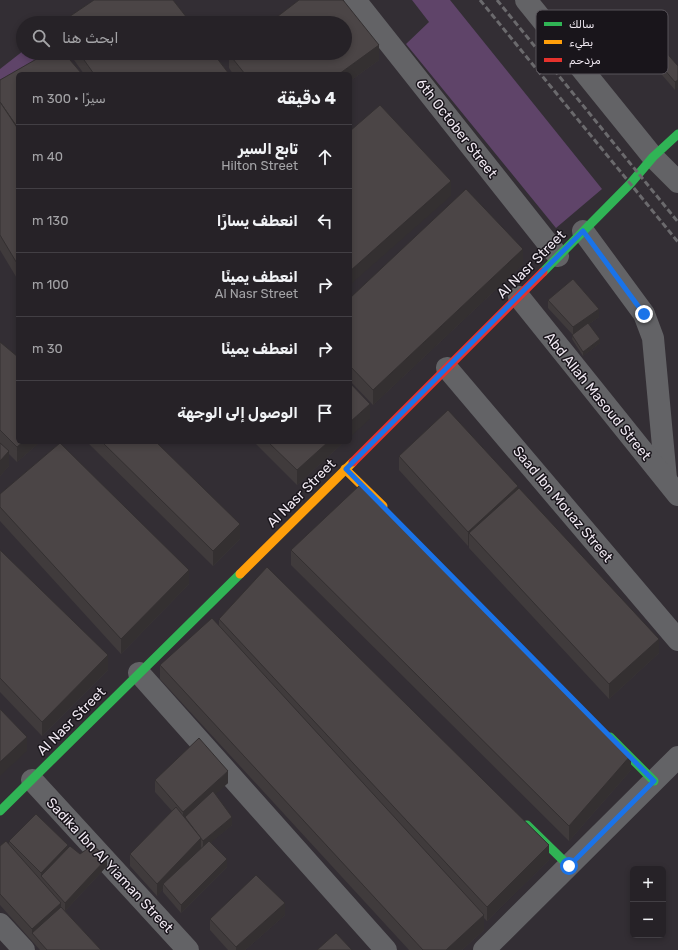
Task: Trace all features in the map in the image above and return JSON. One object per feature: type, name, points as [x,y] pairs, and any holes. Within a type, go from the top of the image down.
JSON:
[{"type":"street","name":"6th October Street","points":[[355,0],[558,256]]},
{"type":"street","points":[[526,0],[536,12]]},
{"type":"street","points":[[586,74],[653,156],[678,182]]},
{"type":"street","name":"Al Nasr Street","points":[[0,811],[139,673],[259,560],[346,469],[630,184],[653,156],[678,134]]},
{"type":"street","points":[[583,231],[644,314],[653,338],[672,487]]},
{"type":"street","name":"Abd Allah Masoud Street","points":[[519,297],[672,487]]},
{"type":"street","name":"Saad Ibn Mouaz Street","points":[[448,368],[678,640]]},
{"type":"street","points":[[346,469],[390,514]]},
{"type":"street","points":[[139,673],[386,950]]},
{"type":"street","points":[[603,730],[654,781]]},
{"type":"street","points":[[484,950],[678,757]]},
{"type":"street","name":"Sadika Ibn Al Yiaman Street","points":[[32,780],[188,950]]},
{"type":"street","points":[[523,821],[569,866]]},
{"type":"street","points":[[0,924],[24,950]]},
{"type":"shaded area","points":[[412,0],[450,0],[602,189],[556,228],[406,44],[429,22]]},
{"type":"shaded area","points":[[16,56],[16,60],[43,60],[22,72],[16,72],[16,76],[0,90],[0,69]]},
{"type":"building","points":[[94,0],[173,0],[186,16],[70,16]]},
{"type":"building","points":[[299,0],[343,0],[379,45],[342,72],[243,72],[234,60],[352,60],[352,16],[278,16]]},
{"type":"building","points":[[668,55],[678,66],[678,80],[675,82],[668,74]]},
{"type":"building","points":[[35,60],[70,60],[80,72],[16,72],[16,125],[0,102],[0,80]]},
{"type":"building","points":[[84,60],[218,60],[227,72],[93,72]]},
{"type":"building","points":[[0,102],[16,126],[16,262],[0,235]]},
{"type":"building","points":[[380,105],[451,181],[352,269],[352,129]]},
{"type":"building","points":[[466,189],[523,249],[373,390],[352,368],[352,296]]},
{"type":"building","points":[[573,279],[599,309],[573,327],[548,300]]},
{"type":"building","points":[[588,323],[600,339],[583,352],[572,335]]},
{"type":"building","points":[[0,342],[16,355],[16,444],[21,444],[17,447],[0,430]]},
{"type":"building","points":[[352,385],[370,404],[352,420]]},
{"type":"building","points":[[448,410],[518,486],[468,532],[399,456]]},
{"type":"building","points":[[0,443],[9,451],[0,461]]},
{"type":"building","points":[[59,444],[61,444],[189,570],[121,639],[0,507],[0,494]]},
{"type":"building","points":[[104,444],[158,444],[240,524],[213,551]]},
{"type":"building","points":[[270,444],[326,444],[297,470]]},
{"type":"building","points":[[361,484],[631,755],[569,826],[291,550]]},
{"type":"building","points":[[519,488],[659,639],[609,684],[469,533]]},
{"type":"building","points":[[0,550],[108,655],[42,722],[0,678]]},
{"type":"building","points":[[267,567],[549,845],[487,907],[219,619]]},
{"type":"building","points":[[212,618],[484,915],[446,950],[423,950],[160,665]]},
{"type":"building","points":[[0,709],[27,737],[0,762]]},
{"type":"building","points":[[199,738],[228,771],[183,812],[155,780]]},
{"type":"building","points":[[213,791],[232,817],[203,841],[185,817]]},
{"type":"building","points":[[176,807],[201,838],[157,884],[130,854]]},
{"type":"building","points":[[36,814],[68,845],[41,873],[9,841]]},
{"type":"building","points":[[6,841],[61,903],[32,929],[0,894],[0,846]]},
{"type":"building","points":[[209,841],[227,859],[181,905],[163,884]]},
{"type":"building","points":[[93,845],[107,858],[65,903],[41,876],[70,846],[80,854]]},
{"type":"building","points":[[256,875],[285,903],[236,947],[210,919]]},
{"type":"building","points":[[61,907],[101,950],[47,950],[32,933]]},
{"type":"building","points":[[336,933],[352,950],[317,950]]},
{"type":"railway","points":[[480,0],[536,68]]},
{"type":"railway","points":[[497,0],[536,48]]},
{"type":"railway","points":[[541,74],[678,242]]},
{"type":"railway","points":[[557,74],[678,222]]},
{"type":"traffic: fast","points":[[543,272],[630,184],[653,157],[678,134]]},
{"type":"traffic: fast","points":[[0,811],[240,574]]},
{"type":"traffic: fast","points":[[610,737],[654,781]]},
{"type":"traffic: fast","points":[[527,825],[569,866]]},
{"type":"traffic: slow","points":[[240,574],[353,462]]},
{"type":"traffic: slow","points":[[345,469],[383,506]]},
{"type":"traffic: jam","points":[[353,462],[543,272]]},
{"type":"route","points":[[569,866],[654,781],[346,469],[519,297],[583,231],[644,314]]}]
